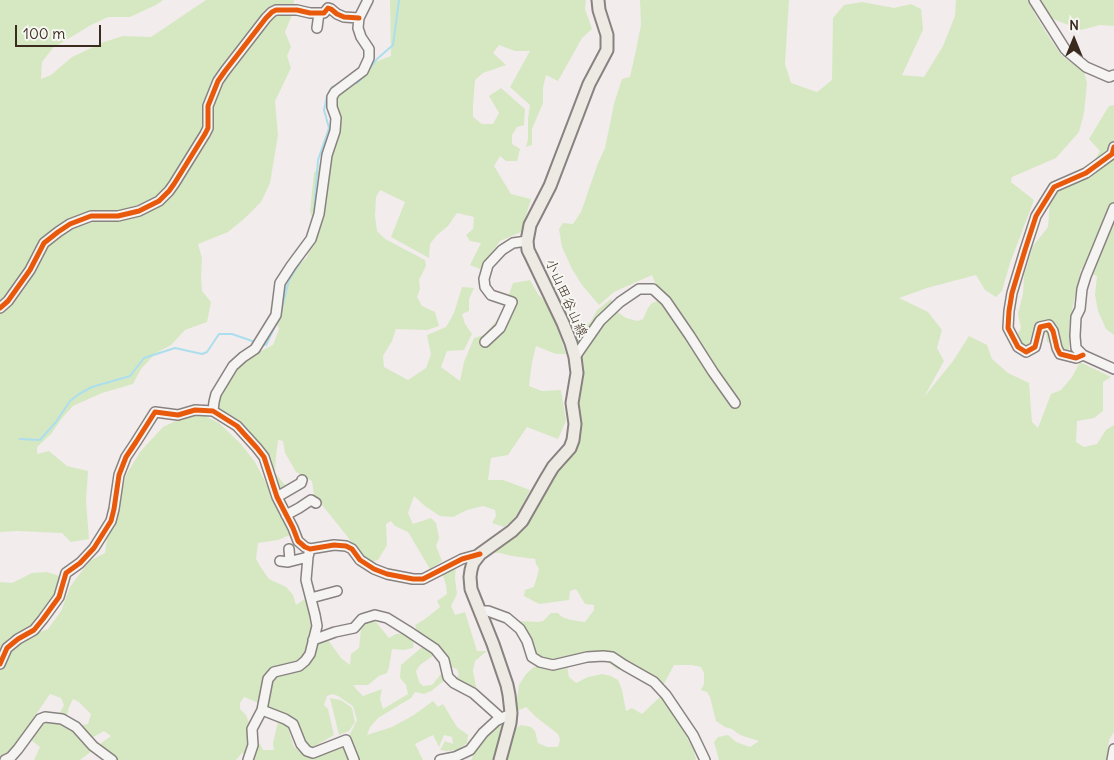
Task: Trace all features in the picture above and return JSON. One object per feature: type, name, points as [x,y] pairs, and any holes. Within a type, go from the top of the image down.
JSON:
[{"type":"main road","points":[[527,241],[530,225],[550,186],[589,84],[608,50],[608,40],[598,0]]},
{"type":"main road","name":"小山田谷山線","points":[[480,554],[512,531],[522,521],[546,476],[572,444],[574,435],[575,424],[572,403],[577,373],[575,357],[568,334],[530,256],[527,241]]},
{"type":"main road","points":[[480,554],[473,563],[470,577],[471,589],[508,685],[506,715],[508,732],[500,760]]},
{"type":"street","points":[[213,411],[216,394],[233,366],[255,350],[276,315],[280,283],[311,239],[319,214],[327,155],[335,131],[336,118],[332,106],[332,97],[335,92],[363,72],[369,58],[369,49],[361,37],[358,28],[359,18],[368,0]]},
{"type":"street","points":[[1034,0],[1068,52],[1086,67],[1109,77],[1114,75]]},
{"type":"street","points":[[0,308],[8,301],[30,270],[44,243],[58,232],[86,217],[118,216],[139,211],[159,201],[169,192],[208,128],[208,106],[218,82],[272,12],[276,10],[297,10],[310,13],[324,13],[328,8],[344,18],[359,18]]},
{"type":"street","points":[[317,28],[319,13]]},
{"type":"street","points":[[1082,355],[1076,358],[1060,354],[1056,348],[1053,331],[1049,325],[1040,327],[1035,347],[1026,352],[1018,347],[1008,328],[1009,311],[1012,293],[1036,216],[1054,188],[1086,173],[1112,154],[1114,147]]},
{"type":"street","points":[[1114,208],[1082,289],[1080,310],[1076,317],[1075,336],[1076,348],[1082,355],[1114,369]]},
{"type":"street","points":[[485,342],[500,328],[512,302],[492,295],[485,287],[484,279],[488,265],[508,246],[513,243],[527,241]]},
{"type":"street","points":[[575,357],[600,321],[620,302],[639,289],[653,289],[666,301],[735,403]]},
{"type":"street","points":[[0,664],[7,648],[34,630],[59,597],[66,573],[80,563],[94,548],[111,521],[119,475],[126,457],[155,412],[178,415],[195,410],[213,411],[237,426],[264,457],[277,497],[298,541],[309,553],[306,580],[316,615],[317,626],[310,654],[305,661],[299,666],[274,672],[268,679],[262,710],[252,729],[253,745],[248,760]]},
{"type":"street","points":[[277,497],[301,483],[302,480]]},
{"type":"street","points":[[286,515],[310,500],[316,503]]},
{"type":"street","points":[[289,549],[285,561],[334,545],[346,546],[352,549],[360,560],[374,569],[387,574],[423,579],[462,559],[480,554]]},
{"type":"street","points":[[311,598],[337,591]]},
{"type":"street","points":[[480,611],[488,611],[507,618],[520,630],[527,641],[532,657],[540,662],[553,664],[587,657],[612,656],[654,682],[666,695],[693,735],[705,760]]},
{"type":"street","points":[[313,640],[354,628],[362,619],[375,614],[387,618],[436,650],[444,660],[448,677],[454,683],[506,715],[483,732],[470,750],[455,757],[440,760]]},
{"type":"street","points":[[262,710],[293,724],[301,744],[307,751],[313,753],[346,740],[354,760]]},
{"type":"street","points":[[6,760],[18,749],[40,719],[45,717],[62,719],[76,727],[93,746],[112,760]]},
{"type":"street","points":[[1112,760],[1114,749]]},
{"type":"green space","points":[[0,0],[163,0],[130,17],[108,17],[53,48],[42,62],[41,79],[51,75],[72,57],[104,42],[123,36],[151,37],[206,0],[294,0],[292,15],[285,32],[291,47],[287,56],[291,68],[275,101],[278,135],[270,183],[261,202],[244,219],[228,232],[198,244],[202,258],[202,291],[211,302],[207,322],[185,330],[171,345],[156,353],[141,369],[133,384],[102,393],[73,406],[51,434],[37,447],[37,454],[49,451],[67,466],[88,471],[86,501],[89,539],[71,542],[62,533],[0,532]]},
{"type":"green space","points":[[390,0],[586,0],[585,9],[592,29],[582,38],[558,81],[546,75],[543,88],[543,103],[532,129],[532,145],[526,147],[530,105],[510,87],[530,51],[515,51],[499,45],[493,53],[506,65],[483,73],[475,80],[473,117],[482,124],[493,124],[499,113],[489,96],[501,88],[525,109],[524,125],[517,127],[512,135],[512,144],[520,149],[517,161],[506,161],[500,156],[494,166],[511,194],[531,199],[521,232],[500,241],[480,269],[470,265],[481,243],[470,241],[466,235],[473,229],[474,217],[457,213],[448,226],[430,244],[429,258],[391,237],[405,202],[380,190],[376,197],[375,216],[377,231],[385,239],[425,260],[426,266],[419,280],[420,289],[417,297],[422,306],[435,312],[439,326],[427,330],[396,329],[392,341],[383,356],[384,367],[408,380],[426,368],[431,354],[427,335],[446,327],[454,313],[462,287],[474,288],[469,299],[469,311],[462,314],[465,324],[472,334],[464,350],[447,351],[441,367],[460,381],[464,362],[474,338],[484,335],[504,312],[513,283],[530,280],[538,294],[550,307],[566,354],[556,354],[536,346],[529,386],[542,391],[561,390],[566,421],[558,439],[527,427],[508,455],[491,458],[488,480],[503,480],[530,490],[513,520],[504,527],[492,523],[496,516],[495,510],[483,506],[467,510],[453,517],[440,516],[414,496],[408,513],[413,524],[431,518],[436,523],[439,538],[436,546],[442,561],[430,569],[408,532],[395,526],[391,521],[386,524],[387,545],[378,560],[368,563],[314,495],[312,481],[296,472],[285,453],[283,441],[278,440],[275,473],[285,485],[278,494],[255,452],[244,439],[208,406],[219,388],[243,360],[273,345],[279,329],[270,309],[280,285],[307,257],[317,234],[310,211],[314,173],[326,155],[335,126],[329,95],[332,86],[375,62],[391,56]]},
{"type":"green space","points":[[640,0],[789,0],[785,64],[791,83],[817,92],[832,80],[833,18],[844,5],[862,2],[894,8],[911,4],[921,9],[923,30],[902,75],[924,77],[943,46],[955,16],[956,0],[1114,0],[1114,26],[1100,25],[1081,30],[1033,11],[1062,56],[1084,72],[1087,83],[1084,113],[1079,132],[1056,158],[1012,177],[1011,182],[1034,200],[1010,263],[1002,291],[996,297],[985,290],[976,275],[927,288],[899,298],[928,312],[942,330],[937,348],[944,361],[924,397],[953,361],[969,336],[987,345],[992,359],[1008,373],[1029,383],[1032,422],[1038,428],[1051,394],[1061,390],[1072,377],[1080,362],[1111,377],[1103,382],[1103,411],[1094,418],[1077,421],[1076,442],[1084,447],[1097,444],[1106,430],[1114,425],[1114,732],[1109,740],[1107,760],[719,760],[714,742],[718,737],[728,735],[736,742],[750,747],[759,741],[740,735],[716,721],[710,697],[707,692],[701,690],[704,684],[704,673],[701,667],[674,665],[665,682],[658,690],[627,664],[618,670],[609,663],[598,659],[551,661],[539,659],[533,654],[520,621],[543,621],[551,613],[558,613],[562,617],[571,620],[585,622],[594,610],[594,605],[585,604],[576,589],[570,591],[569,600],[539,604],[524,596],[525,590],[534,587],[539,569],[535,559],[486,552],[518,522],[572,448],[574,367],[565,322],[581,325],[590,323],[597,310],[611,299],[616,311],[626,318],[638,321],[643,319],[648,308],[657,301],[660,295],[652,275],[614,292],[599,305],[582,285],[572,269],[562,247],[559,229],[563,223],[573,224],[581,212],[605,148],[614,104],[622,79],[630,77],[641,25]]},
{"type":"green space","points":[[1114,105],[1114,335],[1106,329],[1098,311],[1095,295],[1097,276],[1081,269],[1072,310],[1069,351],[1047,342],[1046,333],[1033,330],[1028,348],[1013,342],[1021,328],[1018,314],[1023,294],[1024,275],[1033,246],[1048,227],[1050,200],[1059,185],[1094,161],[1100,151],[1089,139],[1109,106]]},
{"type":"green space","points":[[203,415],[219,423],[241,444],[255,462],[287,523],[290,535],[278,540],[258,543],[256,559],[269,579],[286,587],[293,595],[296,605],[305,599],[318,603],[322,636],[326,637],[341,658],[350,665],[351,654],[359,648],[361,629],[371,616],[389,638],[396,634],[408,633],[414,637],[413,648],[404,650],[392,649],[387,673],[379,676],[368,685],[353,685],[357,690],[363,696],[382,689],[380,699],[383,709],[408,694],[406,685],[400,678],[401,665],[421,648],[431,648],[434,655],[420,665],[416,671],[419,682],[423,686],[432,685],[441,674],[445,680],[424,694],[415,692],[411,698],[378,718],[370,727],[367,735],[392,727],[414,715],[433,701],[438,707],[443,704],[457,727],[468,735],[467,743],[457,750],[440,750],[445,741],[453,744],[452,737],[444,735],[439,747],[433,735],[415,744],[423,760],[355,760],[348,738],[357,720],[353,706],[338,696],[332,694],[327,696],[324,705],[328,709],[334,735],[315,746],[306,747],[292,724],[268,708],[265,701],[259,703],[244,697],[240,703],[240,709],[246,715],[250,725],[250,737],[260,744],[263,750],[274,750],[273,743],[279,717],[287,725],[294,747],[299,751],[311,756],[342,742],[348,760],[245,760],[246,754],[242,753],[236,760],[112,760],[100,744],[111,736],[104,731],[90,739],[76,726],[88,724],[91,714],[79,702],[73,699],[66,719],[59,715],[64,705],[61,698],[50,694],[24,732],[16,748],[6,758],[0,760],[0,669],[8,650],[37,633],[48,629],[61,611],[70,587],[81,572],[90,561],[105,553],[109,524],[126,475],[140,452],[163,427],[184,417]]},
{"type":"green space","points":[[456,562],[455,579],[457,594],[451,606],[455,615],[465,612],[477,651],[487,651],[475,661],[473,671],[477,691],[454,680],[459,675],[457,669],[448,666],[418,633],[415,625],[440,607],[437,601],[447,594],[442,572]]},
{"type":"green space","points":[[47,572],[69,579],[55,612],[42,623],[10,637],[0,653],[0,582],[12,583],[32,573]]},
{"type":"green space","points":[[567,666],[569,677],[576,683],[588,677],[602,674],[618,680],[626,711],[632,708],[642,714],[661,696],[680,723],[694,751],[696,760],[471,760],[474,750],[472,741],[474,737],[505,713],[511,731],[521,725],[531,727],[535,731],[538,743],[547,747],[558,747],[560,740],[558,734],[526,707],[515,712],[519,685],[526,674],[534,667]]},
{"type":"green space","points":[[330,698],[341,700],[352,708],[355,722],[349,731],[339,735]]},
{"type":"green space","points":[[43,718],[66,724],[96,748],[80,760],[34,760],[40,747],[26,736]]},
{"type":"waterway","points":[[353,83],[357,83],[377,59],[393,45],[399,0]]},
{"type":"waterway","points":[[316,214],[314,211],[318,160],[329,128],[324,110],[327,96],[332,87],[336,86]]},
{"type":"waterway","points":[[280,316],[289,280],[311,245]]},
{"type":"waterway","points":[[262,344],[266,345],[278,320]]},
{"type":"waterway","points":[[20,439],[40,440],[56,422],[70,401],[92,387],[130,376],[144,358],[175,348],[202,354],[207,352],[219,334],[232,334],[255,342]]},
{"type":"cycle path","points":[[0,308],[8,301],[30,270],[44,243],[58,232],[70,224],[91,216],[118,216],[139,211],[159,201],[169,191],[208,128],[208,106],[218,81],[272,12],[276,10],[297,10],[310,13],[324,13],[328,8],[344,17],[359,18]]},
{"type":"cycle path","points":[[1083,355],[1076,358],[1060,354],[1053,331],[1049,325],[1040,327],[1035,347],[1026,352],[1018,347],[1008,328],[1009,311],[1012,293],[1036,216],[1054,187],[1086,173],[1112,154],[1114,147]]},
{"type":"cycle path","points":[[0,664],[7,648],[34,630],[43,619],[59,597],[66,573],[80,563],[94,548],[111,521],[119,475],[126,457],[155,412],[178,415],[195,410],[213,411],[237,426],[264,457],[277,497],[298,541],[305,547],[310,549],[334,545],[346,546],[352,549],[360,560],[374,569],[387,574],[413,579],[423,579],[462,559],[480,554]]}]
